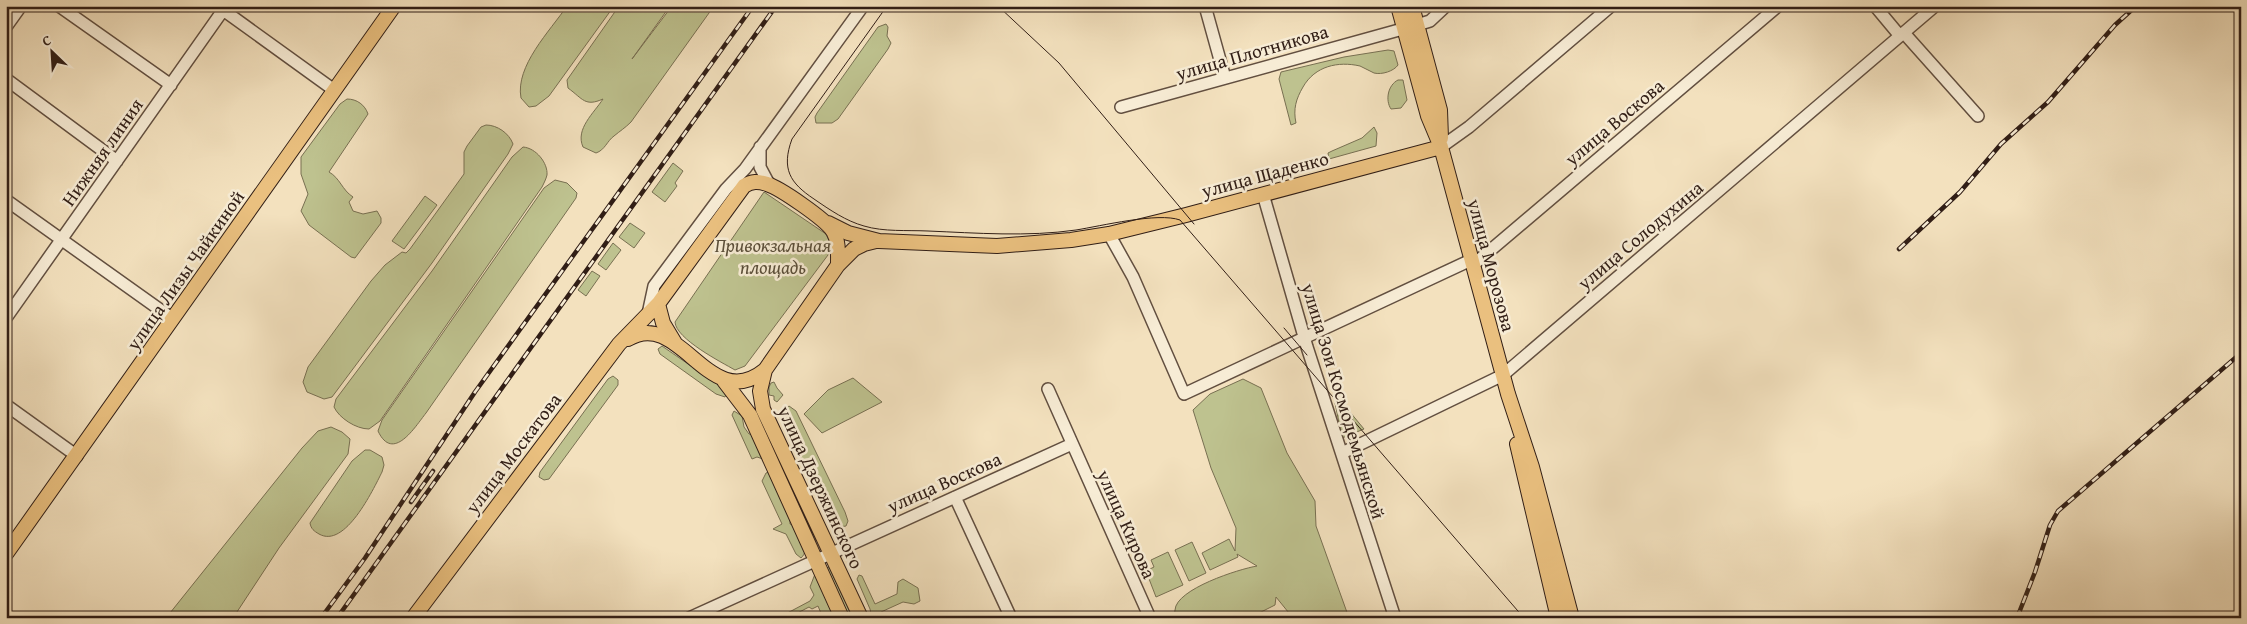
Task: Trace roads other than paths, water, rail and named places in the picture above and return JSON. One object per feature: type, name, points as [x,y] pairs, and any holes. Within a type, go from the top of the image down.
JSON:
[{"type":"main road","name":"улица Лизы Чайкиной","points":[[6,554],[394,6]]},
{"type":"main road","name":"улица Морозова","points":[[1398,6],[1410,27],[1440,110],[1440,147],[1508,394],[1532,467],[1572,618]]},
{"type":"main road","name":"улица Морозова","points":[[1410,27],[1412,6]]},
{"type":"main road","name":"улица Щаденко","points":[[824,221],[848,233],[878,241],[997,246],[1061,241],[1108,234],[1440,147]]},
{"type":"main road","points":[[619,344],[635,334],[646,332],[676,344],[724,381],[738,383],[748,381],[765,370],[838,265],[838,246],[836,238],[824,221],[768,184],[752,182],[744,186]]},
{"type":"main road","name":"улица Москатова","points":[[412,618],[619,344],[653,309],[744,186]]},
{"type":"main road","name":"улица Щаденко","points":[[838,265],[854,249],[864,244],[878,241]]},
{"type":"main road","points":[[653,309],[676,344]]},
{"type":"main road","name":"улица Дзержинского","points":[[765,370],[760,391],[763,409],[861,618]]},
{"type":"main road","name":"улица Дзержинского","points":[[724,381],[750,415],[842,618]]},
{"type":"main road","name":"улица Морозова","points":[[1508,394],[1520,464],[1558,618]]},
{"type":"street","points":[[6,27],[22,6]]},
{"type":"street","points":[[60,6],[171,85]]},
{"type":"street","name":"улица Москатова","points":[[653,309],[654,286],[726,189],[746,168],[863,6]]},
{"type":"street","points":[[1205,6],[1225,78]]},
{"type":"street","name":"улица Плотникова","points":[[1121,107],[1410,27],[1430,20],[1446,6]]},
{"type":"street","name":"улица Щаденко","points":[[1440,147],[1469,127],[1611,6]]},
{"type":"street","name":"улица Воскова","points":[[1108,234],[1133,277],[1184,394],[1472,262],[1778,6]]},
{"type":"street","points":[[1875,6],[1978,116]]},
{"type":"street","name":"улица Солодухина","points":[[1342,453],[1503,375],[1935,6]]},
{"type":"street","points":[[222,8],[334,90]]},
{"type":"street","name":"Нижняя линия","points":[[6,318],[171,85],[222,8]]},
{"type":"street","points":[[6,79],[117,161]]},
{"type":"street","points":[[760,148],[760,167],[768,184]]},
{"type":"street","name":"улица Москатова","points":[[744,186],[746,168]]},
{"type":"street","name":"улица Зои Космодемьянской","points":[[1262,194],[1305,338],[1394,618]]},
{"type":"street","points":[[6,200],[173,319]]},
{"type":"street","name":"улица Кирова","points":[[1048,389],[1150,618]]},
{"type":"street","points":[[6,405],[77,456]]},
{"type":"street","name":"улица Воскова","points":[[815,560],[1072,444]]},
{"type":"street","points":[[955,496],[1011,618]]},
{"type":"street","points":[[688,618],[815,560]]},
{"type":"tram line","points":[[887,6],[792,139],[787,159],[788,167],[790,174],[799,187],[844,218],[864,226],[888,230],[1002,234],[1039,233],[1076,230],[1144,219],[1170,218],[1180,220],[1524,618]]},
{"type":"tram line","points":[[998,6],[1059,63],[1194,224]]},
{"type":"tram line","points":[[1284,328],[1307,355]]},
{"type":"railway","points":[[321,618],[365,558],[475,392],[753,6]]},
{"type":"railway","points":[[337,618],[776,6]]},
{"type":"railway","points":[[1899,249],[1960,192],[2001,144],[2048,102],[2115,25],[2136,6]]},
{"type":"railway","points":[[2017,618],[2035,572],[2050,525],[2058,511],[2241,353]]},
{"type":"railway","points":[[411,502],[433,471]]},
{"type":"park label","name":"Привокзальная площадь","points":[[773,256]]}]
